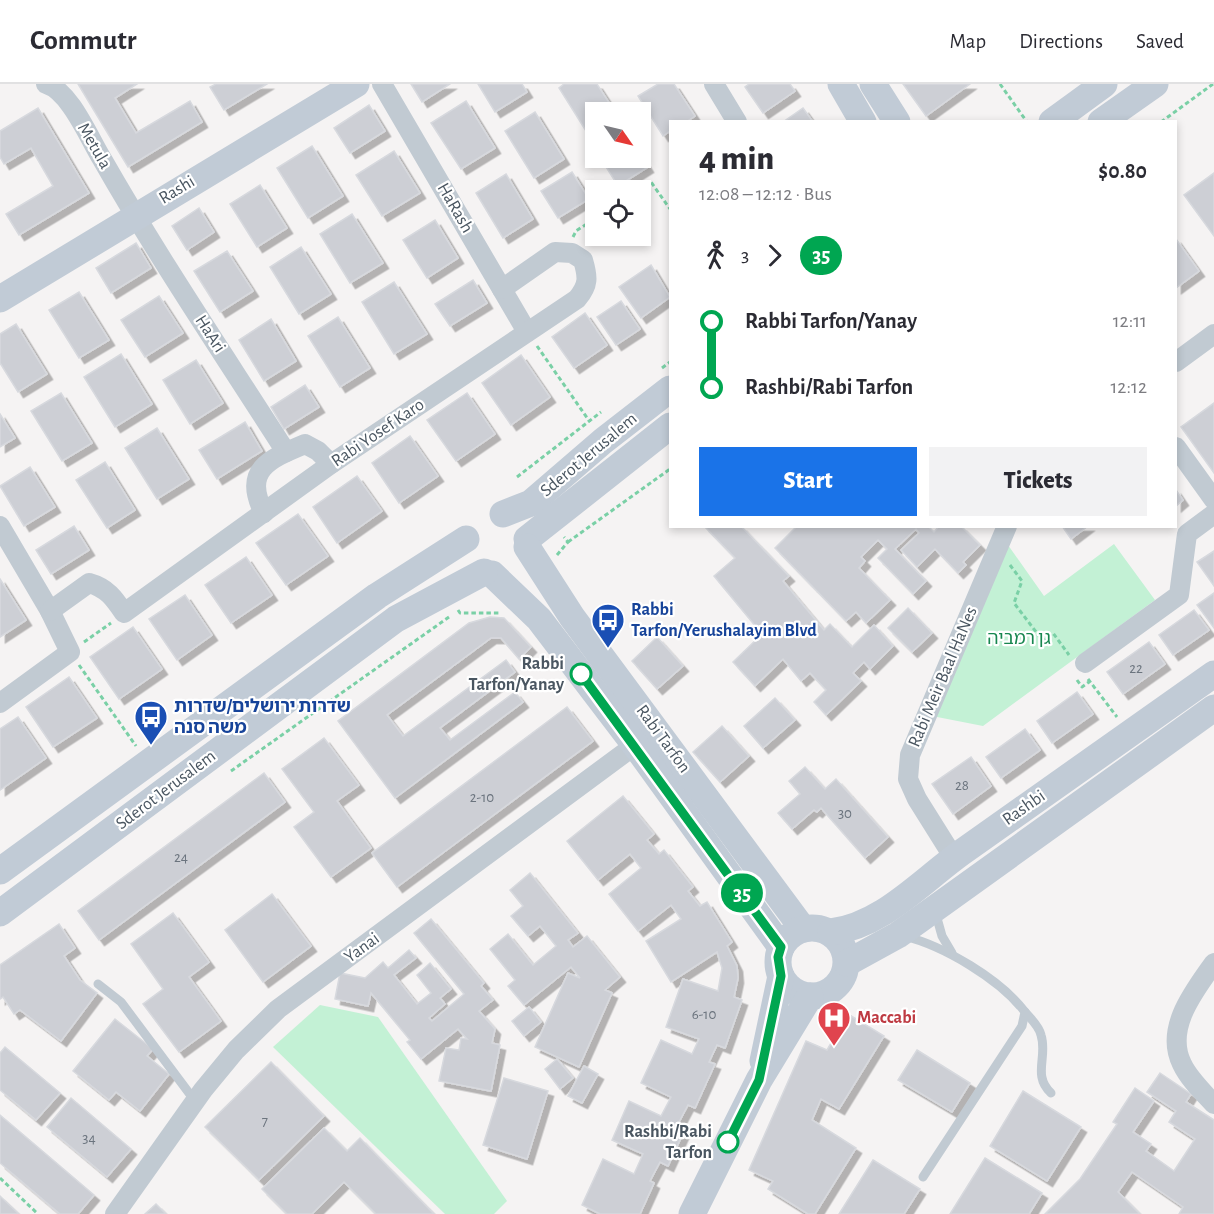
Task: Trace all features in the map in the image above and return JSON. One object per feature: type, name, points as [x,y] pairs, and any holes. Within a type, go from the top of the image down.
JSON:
[{"type":"street","name":"Metula","points":[[46,84],[56,87],[73,108],[134,216]]},
{"type":"street","name":"Rashi","points":[[0,299],[356,84]]},
{"type":"street","name":"HaRash","points":[[382,84],[527,332]]},
{"type":"street","points":[[714,84],[737,120]]},
{"type":"street","points":[[840,84],[862,120]]},
{"type":"street","points":[[873,84],[896,120]]},
{"type":"street","points":[[1055,120],[1104,84]]},
{"type":"street","points":[[1104,120],[1155,84]]},
{"type":"street","name":"HaAri","points":[[134,216],[286,452]]},
{"type":"street","points":[[502,289],[555,252],[564,251]]},
{"type":"street","name":"Rabi Yosef Karo","points":[[124,613],[331,464],[577,299],[585,290],[588,278],[583,260],[564,251]]},
{"type":"street","points":[[1177,361],[1214,334]]},
{"type":"street","name":"Sderot Jerusalem","points":[[503,514],[531,503],[603,441],[669,390]]},
{"type":"street","name":"Sderot Jerusalem","points":[[527,543],[669,427]]},
{"type":"street","points":[[264,513],[255,496],[255,480],[269,461],[305,444],[318,451],[331,464]]},
{"type":"street","points":[[1177,448],[1214,500]]},
{"type":"street","points":[[489,514],[503,514],[519,523],[527,543],[521,562],[515,568],[508,572],[488,573],[472,562],[466,539],[477,520],[489,514]]},
{"type":"street","points":[[1081,665],[1179,595],[1187,534],[1214,514]]},
{"type":"street","points":[[0,526],[50,611],[70,652],[0,703]]},
{"type":"street","name":"Rabi Meir Baal HaNes","points":[[954,858],[916,799],[908,779],[910,755],[1006,528]]},
{"type":"street","name":"Sderot Jerusalem","points":[[0,871],[377,596],[466,539]]},
{"type":"street","name":"Rabi Tarfon","points":[[527,543],[645,737],[781,947]]},
{"type":"street","name":"Sderot Jerusalem","points":[[0,913],[396,619],[488,573]]},
{"type":"street","name":"Rabi Tarfon","points":[[488,573],[539,619],[645,737],[803,928]]},
{"type":"street","points":[[50,611],[89,583],[102,586],[113,596],[124,613]]},
{"type":"street","name":"Rashbi","points":[[831,932],[851,929],[867,923],[954,858],[1214,674]]},
{"type":"street","name":"Rashbi","points":[[847,963],[898,935],[1214,708]]},
{"type":"street","name":"Yanai","points":[[115,1214],[195,1101],[236,1050],[278,1009],[645,737]]},
{"type":"street","points":[[759,1080],[781,976],[778,957],[781,947],[786,939],[803,928],[822,928],[831,932],[842,945],[847,963],[839,983],[831,990],[810,996],[793,990],[781,976]]},
{"type":"street","points":[[1214,963],[1190,997],[1178,1024],[1181,1064],[1214,1104]]},
{"type":"street","points":[[692,1214],[759,1080],[810,996]]},
{"type":"lane","points":[[934,907],[942,936],[952,953]]},
{"type":"lane","points":[[898,935],[952,953],[1017,1001],[1042,1037],[1040,1070],[1042,1085],[1051,1093]]},
{"type":"lane","points":[[98,984],[121,1002],[195,1101]]},
{"type":"lane","points":[[924,1177],[1022,1026],[1025,1012]]},
{"type":"path","points":[[1000,84],[1026,120]]},
{"type":"path","points":[[1164,120],[1213,84]]},
{"type":"path","points":[[651,182],[669,208]]},
{"type":"path","points":[[564,251],[576,231],[585,225]]},
{"type":"path","points":[[527,332],[603,441]]},
{"type":"path","points":[[568,542],[669,470]]},
{"type":"path","points":[[997,550],[1022,581],[1014,603],[1043,641],[1053,633],[1081,665],[1130,734]]},
{"type":"path","points":[[124,613],[70,652],[147,762]]},
{"type":"path","points":[[0,1178],[38,1214]]},
{"type":"green space","name":"גן רמביה","points":[[1114,544],[1155,600],[983,726],[932,716],[1008,545],[1044,596]]},
{"type":"green space","points":[[320,1005],[378,1017],[507,1201],[494,1214],[445,1214],[273,1047]]},
{"type":"building","points":[[78,84],[137,84],[115,98],[136,133],[190,101],[202,122],[128,167]]},
{"type":"building","points":[[216,84],[267,84],[224,110],[210,87]]},
{"type":"building","points":[[411,84],[450,84],[422,102]]},
{"type":"building","points":[[478,84],[522,84],[527,92],[495,112]]},
{"type":"building","points":[[564,84],[597,84],[609,102],[585,102],[585,129],[559,88]]},
{"type":"building","points":[[658,84],[674,84],[695,116],[689,120],[669,120],[669,132],[663,136],[651,117],[651,102],[642,102],[638,96]]},
{"type":"building","points":[[749,84],[790,84],[795,91],[763,113],[745,87]]},
{"type":"building","points":[[903,84],[970,84],[926,116]]},
{"type":"building","points":[[466,101],[495,148],[461,169],[431,123]]},
{"type":"building","points":[[369,105],[385,131],[350,153],[334,128]]},
{"type":"building","points":[[38,108],[89,193],[19,235],[6,214],[53,186],[31,148],[4,164],[0,157],[0,131]]},
{"type":"building","points":[[803,108],[812,120],[786,120]]},
{"type":"building","points":[[535,112],[564,159],[534,178],[505,131]]},
{"type":"building","points":[[312,146],[343,196],[308,218],[277,168]]},
{"type":"building","points":[[394,151],[420,193],[382,216],[356,175]]},
{"type":"building","points":[[607,168],[646,168],[627,180],[614,180]]},
{"type":"building","points":[[572,172],[585,193],[585,201],[558,218],[541,191]]},
{"type":"building","points":[[1214,173],[1214,236],[1184,195]]},
{"type":"building","points":[[506,174],[533,219],[503,238],[476,193]]},
{"type":"building","points":[[260,185],[287,228],[257,247],[230,204]]},
{"type":"building","points":[[199,208],[214,232],[187,250],[172,226]]},
{"type":"building","points":[[352,214],[383,263],[350,283],[320,234]]},
{"type":"building","points":[[435,220],[458,258],[427,278],[403,240]]},
{"type":"building","points":[[1177,240],[1199,271],[1177,287]]},
{"type":"building","points":[[136,243],[151,268],[111,293],[96,268]]},
{"type":"building","points":[[301,247],[331,294],[299,314],[270,267]]},
{"type":"building","points":[[227,251],[253,291],[220,312],[194,271]]},
{"type":"building","points":[[651,265],[669,298],[641,318],[619,287]]},
{"type":"building","points":[[473,280],[487,303],[450,326],[435,304]]},
{"type":"building","points":[[394,282],[427,334],[394,354],[362,302]]},
{"type":"building","points":[[79,292],[109,340],[79,358],[49,310]]},
{"type":"building","points":[[159,296],[183,333],[145,357],[121,320]]},
{"type":"building","points":[[621,301],[640,329],[616,345],[597,317]]},
{"type":"building","points":[[585,313],[607,345],[574,368],[552,337]]},
{"type":"building","points":[[338,317],[370,368],[340,387],[308,336]]},
{"type":"building","points":[[271,319],[296,361],[264,381],[239,340]]},
{"type":"building","points":[[16,324],[47,374],[18,392],[0,363],[0,334]]},
{"type":"building","points":[[121,354],[152,404],[115,427],[84,377]]},
{"type":"building","points":[[521,355],[550,397],[511,425],[482,383]]},
{"type":"building","points":[[196,360],[223,403],[190,424],[163,380]]},
{"type":"building","points":[[305,385],[319,407],[284,429],[271,407]]},
{"type":"building","points":[[61,393],[92,443],[62,461],[31,411]]},
{"type":"building","points":[[467,393],[495,434],[456,461],[427,420]]},
{"type":"building","points":[[1214,403],[1214,473],[1181,427]]},
{"type":"building","points":[[0,414],[15,438],[0,447]]},
{"type":"building","points":[[245,422],[262,451],[217,479],[199,450]]},
{"type":"building","points":[[157,428],[189,479],[157,499],[125,448]]},
{"type":"building","points":[[410,436],[438,476],[399,503],[372,463]]},
{"type":"building","points":[[105,462],[135,510],[107,528],[76,480]]},
{"type":"building","points":[[30,467],[55,507],[24,526],[0,486]]},
{"type":"building","points":[[357,476],[382,511],[337,543],[313,507]]},
{"type":"building","points":[[1177,491],[1183,500],[1177,505]]},
{"type":"building","points":[[298,514],[328,556],[286,585],[256,543]]},
{"type":"building","points":[[74,526],[89,550],[51,574],[36,550]]},
{"type":"building","points":[[706,528],[743,528],[789,576],[783,581],[824,630],[830,624],[852,647],[874,625],[893,646],[870,669],[864,662],[853,673],[861,681],[826,715],[814,702],[826,690],[810,673],[801,681],[783,659],[755,686],[733,662],[762,634],[714,576],[735,558]]},
{"type":"building","points":[[795,528],[930,528],[934,532],[937,528],[963,528],[980,545],[963,562],[966,565],[958,573],[935,549],[917,567],[901,550],[919,533],[916,529],[895,549],[926,581],[913,594],[878,558],[887,549],[878,540],[861,557],[865,561],[859,568],[890,600],[866,623],[856,612],[846,621],[775,548]]},
{"type":"building","points":[[1063,528],[1085,528],[1071,539]]},
{"type":"building","points":[[1214,551],[1214,586],[1197,562]]},
{"type":"building","points":[[246,557],[272,595],[231,623],[205,585]]},
{"type":"building","points":[[0,579],[26,620],[0,637]]},
{"type":"building","points":[[1214,593],[1214,628],[1197,605]]},
{"type":"building","points":[[185,595],[212,635],[177,660],[149,619]]},
{"type":"building","points":[[908,608],[932,633],[912,652],[888,628]]},
{"type":"building","points":[[1194,610],[1209,630],[1173,655],[1159,635]]},
{"type":"building","points":[[490,617],[504,618],[531,647],[519,659],[501,638],[491,638],[387,715],[403,736],[506,660],[515,672],[440,728],[450,740],[515,692],[523,702],[395,798],[338,721],[469,623]]},
{"type":"building","points":[[133,627],[162,669],[119,699],[90,657]]},
{"type":"building","points":[[657,637],[683,666],[657,689],[632,661]]},
{"type":"building","points":[[1149,642],[1165,664],[1123,694],[1107,672]]},
{"type":"building","points":[[69,677],[97,718],[53,747],[26,707]]},
{"type":"building","points":[[1077,692],[1093,714],[1052,743],[1037,721]]},
{"type":"building","points":[[775,698],[795,720],[763,748],[744,726]]},
{"type":"building","points":[[567,707],[593,741],[397,887],[372,853]]},
{"type":"building","points":[[18,717],[46,758],[0,790],[0,729]]},
{"type":"building","points":[[722,726],[749,756],[720,782],[693,752]]},
{"type":"building","points":[[1025,729],[1040,750],[1001,778],[986,757]]},
{"type":"building","points":[[324,738],[359,785],[337,801],[371,848],[331,877],[294,827],[314,812],[282,769]]},
{"type":"building","points":[[971,757],[991,786],[953,814],[932,784]]},
{"type":"building","points":[[805,767],[825,789],[836,779],[888,837],[865,858],[821,808],[817,812],[814,810],[792,829],[778,813],[800,794],[789,781]]},
{"type":"building","points":[[264,773],[285,802],[99,940],[78,911]]},
{"type":"building","points":[[623,796],[654,834],[647,840],[659,854],[664,850],[693,887],[688,891],[700,906],[707,902],[732,942],[727,946],[737,966],[738,978],[734,997],[742,1000],[725,1048],[717,1045],[709,1062],[715,1064],[695,1108],[688,1105],[678,1124],[686,1127],[668,1166],[660,1162],[650,1181],[654,1183],[640,1214],[600,1214],[582,1205],[603,1159],[634,1174],[643,1154],[612,1140],[629,1101],[661,1116],[671,1097],[641,1083],[661,1040],[692,1054],[699,1039],[666,1027],[683,979],[718,991],[722,968],[717,952],[671,982],[646,941],[681,919],[671,905],[638,931],[609,894],[641,868],[630,854],[598,880],[567,841]]},
{"type":"building","points":[[530,873],[578,933],[568,940],[573,947],[587,936],[620,977],[605,990],[612,993],[579,1067],[535,1047],[568,973],[580,978],[571,967],[524,1005],[508,986],[515,980],[490,949],[508,934],[533,965],[556,946],[540,926],[528,936],[511,916],[523,906],[510,890]]},
{"type":"building","points":[[272,894],[311,946],[263,982],[225,930]]},
{"type":"building","points":[[173,913],[209,962],[189,977],[221,1021],[179,1052],[143,1004],[163,989],[131,944]]},
{"type":"building","points":[[431,919],[484,983],[481,986],[493,1000],[479,1011],[495,1029],[492,1043],[500,1045],[491,1091],[439,1081],[446,1048],[459,1050],[461,1038],[467,1039],[458,1029],[421,1059],[407,1042],[410,1040],[371,993],[368,1006],[335,999],[340,973],[365,978],[383,962],[388,968],[409,950],[416,958],[394,975],[417,1004],[431,993],[417,975],[430,963],[451,989],[440,998],[445,1004],[429,1018],[432,1021],[464,994],[414,933]]},
{"type":"building","points":[[59,924],[75,948],[64,956],[80,980],[97,993],[61,1041],[20,1010],[14,1014],[3,997],[0,999],[0,965]]},
{"type":"building","points":[[529,1007],[541,1022],[524,1036],[512,1021]]},
{"type":"building","points":[[848,1014],[884,1036],[839,1109],[821,1099],[812,1120],[856,1148],[815,1214],[808,1214],[768,1189],[773,1181],[749,1170],[806,1041],[827,1050]]},
{"type":"building","points":[[115,1019],[153,1049],[147,1056],[169,1074],[140,1111],[116,1092],[109,1100],[73,1071]]},
{"type":"building","points":[[5,1047],[60,1093],[36,1120],[0,1090],[0,1053]]},
{"type":"building","points":[[917,1050],[970,1083],[952,1112],[898,1080]]},
{"type":"building","points":[[557,1059],[573,1078],[560,1089],[545,1069]]},
{"type":"building","points":[[271,1062],[324,1116],[259,1180],[205,1127]]},
{"type":"building","points":[[584,1066],[598,1074],[582,1103],[568,1096]]},
{"type":"building","points":[[1160,1073],[1191,1094],[1186,1102],[1214,1120],[1214,1214],[1179,1214],[1183,1207],[1132,1172],[1118,1192],[1140,1214],[1045,1214],[1080,1179],[1117,1124],[1113,1122],[1135,1088],[1154,1101],[1133,1132],[1151,1144],[1146,1151],[1174,1171],[1195,1139],[1169,1122],[1176,1111],[1147,1092]]},
{"type":"building","points":[[504,1078],[548,1091],[527,1159],[483,1145]]},
{"type":"building","points":[[1023,1091],[1081,1127],[1047,1181],[990,1146]]},
{"type":"building","points":[[71,1098],[131,1149],[107,1177],[47,1127]]},
{"type":"building","points":[[0,1115],[94,1195],[78,1214],[60,1214],[0,1163]]},
{"type":"building","points":[[324,1128],[347,1151],[360,1138],[434,1214],[376,1214],[344,1182],[312,1214],[287,1214],[262,1189]]},
{"type":"building","points":[[985,1158],[1042,1193],[1029,1214],[950,1214]]},
{"type":"building","points":[[873,1160],[920,1189],[904,1214],[839,1214]]},
{"type":"building","points":[[0,1196],[19,1214],[0,1214]]},
{"type":"building","points":[[156,1204],[166,1214],[145,1214]]},
{"type":"bus line","name":"35","points":[[581,674],[781,947],[778,957],[781,976],[759,1080],[728,1142]]},
{"type":"place","name":"Rabbi Tarfon/Yerushalayim Blvd","points":[[608,649]]},
{"type":"place","name":"Rabbi Tarfon/Yanay","points":[[581,674]]},
{"type":"place","name":"שדרות ירושלים/שדרות משה סנה","points":[[151,746]]},
{"type":"place","name":"Maccabi","points":[[834,1047]]},
{"type":"place","name":"Rashbi/Rabi Tarfon","points":[[728,1142]]}]
